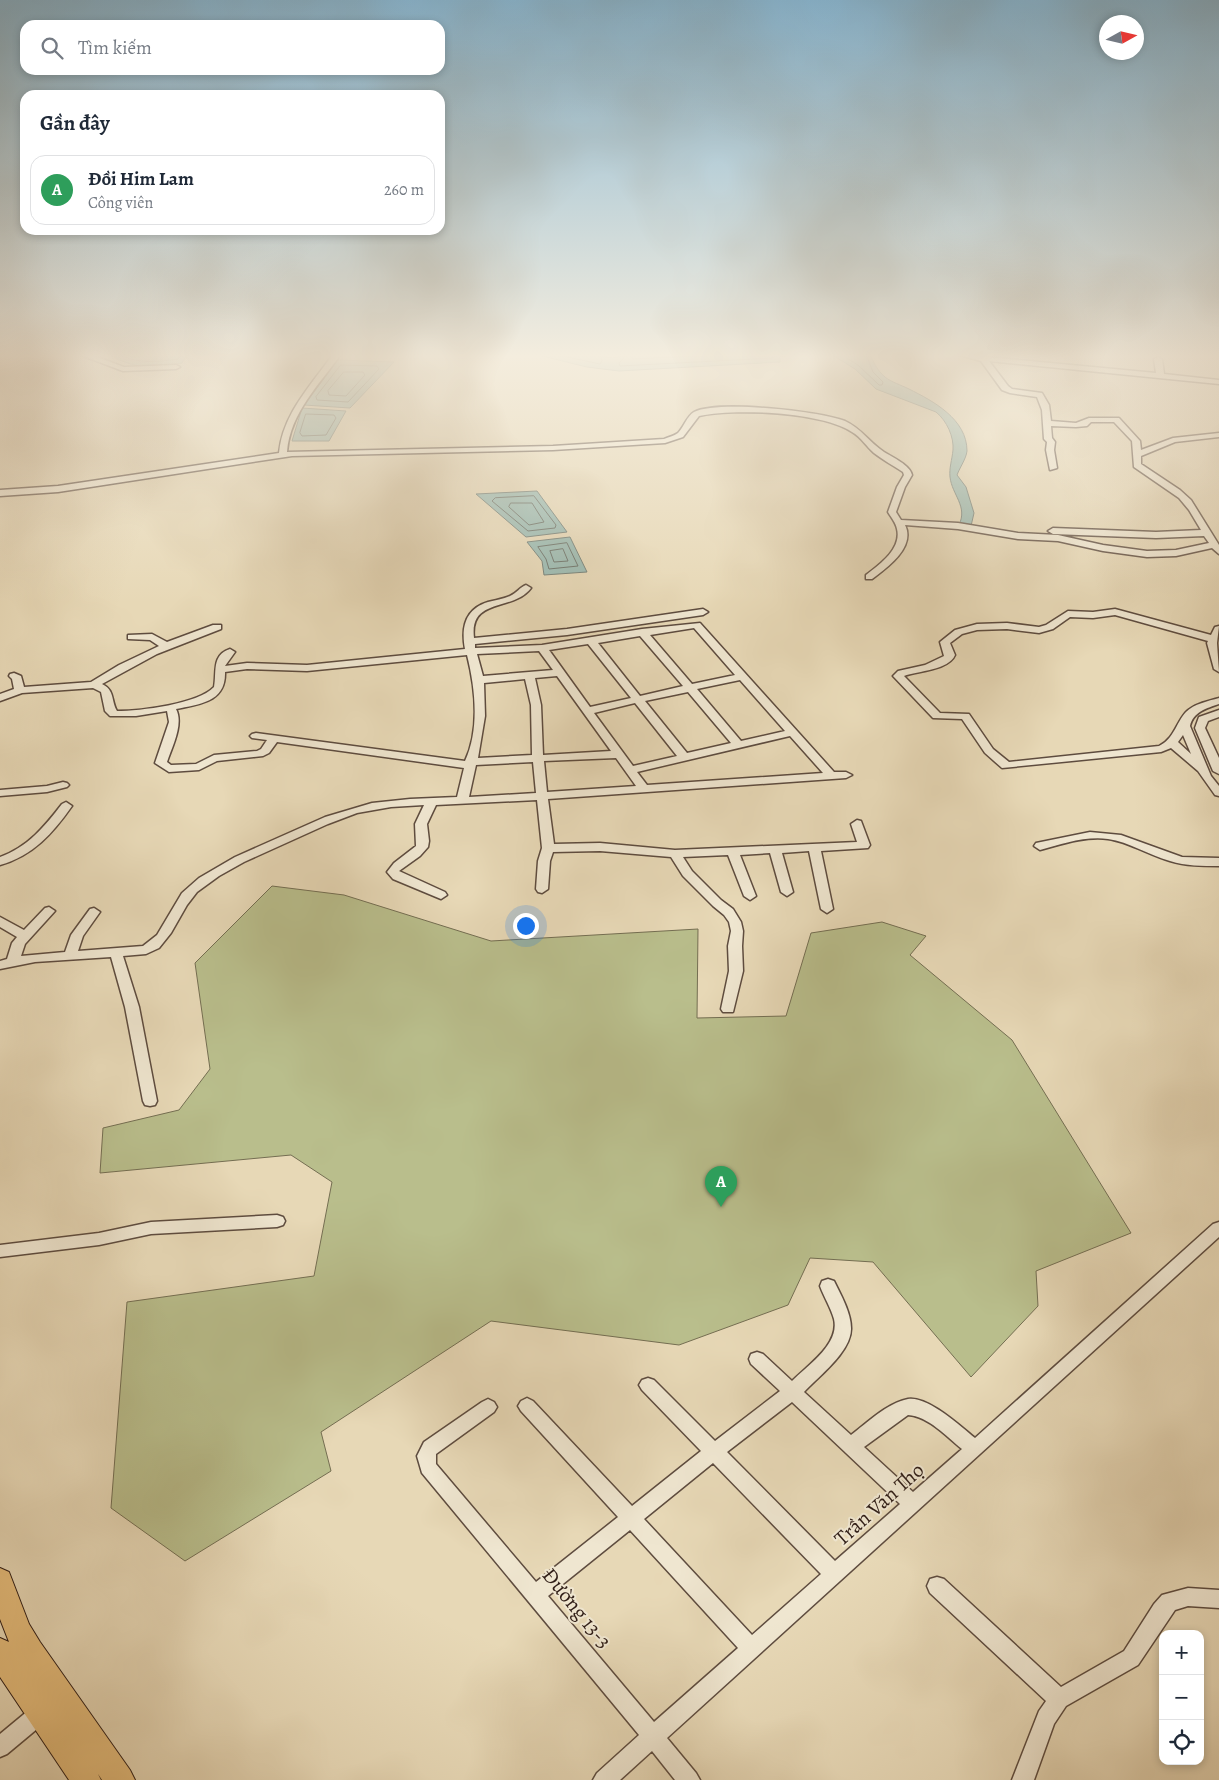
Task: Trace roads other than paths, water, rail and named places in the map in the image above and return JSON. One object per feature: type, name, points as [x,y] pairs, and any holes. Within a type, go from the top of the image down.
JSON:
[{"type":"highway","points":[[0,1581],[18,1631],[86,1780]]},
{"type":"highway","points":[[0,1652],[120,1780]]},
{"type":"street","points":[[283,454],[282,445],[285,437]]},
{"type":"street","points":[[0,492],[58,489],[283,454],[637,444],[677,437]]},
{"type":"street","points":[[862,437],[877,451],[903,466],[908,475],[901,487],[892,512],[893,517],[902,528],[898,552],[869,577]]},
{"type":"street","points":[[1048,437],[1051,442],[1050,450],[1053,468]]},
{"type":"street","points":[[898,522],[980,528],[1018,536],[1058,538],[1103,548],[1147,554],[1176,553],[1216,548],[1183,496],[1137,465],[1135,460],[1138,454],[1136,441],[1132,437]]},
{"type":"street","points":[[1138,454],[1173,440],[1200,437]]},
{"type":"street","points":[[1053,531],[1156,535],[1205,533]]},
{"type":"street","points":[[462,801],[480,712],[478,680],[468,626],[473,615],[486,605],[518,597],[526,588]]},
{"type":"street","points":[[219,670],[254,666],[313,667],[703,612]]},
{"type":"street","points":[[1213,639],[1115,612],[1094,615],[1068,614],[1054,625],[1042,630],[997,626],[970,628],[959,631],[946,641],[949,658],[932,666],[902,673],[898,676],[937,716],[965,716],[989,751],[1006,766],[1165,748],[1172,743],[1178,731],[1193,712],[1217,707]]},
{"type":"street","points":[[471,646],[542,648],[696,625],[831,776]]},
{"type":"street","points":[[94,685],[114,672],[165,646],[217,627]]},
{"type":"street","points":[[1219,629],[1213,639],[1213,648],[1219,669]]},
{"type":"street","points":[[642,632],[739,745]]},
{"type":"street","points":[[132,637],[152,637],[158,639],[165,646]]},
{"type":"street","points":[[590,640],[636,700],[684,757]]},
{"type":"street","points":[[542,648],[644,789]]},
{"type":"street","points":[[0,698],[20,690],[94,685],[101,687],[106,693],[109,709],[114,714],[170,707],[200,700],[215,693],[219,686],[219,670],[222,660],[230,652]]},
{"type":"street","points":[[478,680],[560,673]]},
{"type":"street","points":[[529,675],[538,719],[538,760],[548,848],[544,861],[542,889]]},
{"type":"street","points":[[14,676],[17,678],[20,690]]},
{"type":"street","points":[[588,711],[743,676]]},
{"type":"street","points":[[170,707],[174,715],[174,722],[161,763],[169,769],[196,768],[214,758],[260,754],[265,751],[274,738]]},
{"type":"street","points":[[1217,707],[1201,721],[1200,728],[1219,771]]},
{"type":"street","points":[[1186,722],[1187,732],[1210,783],[1219,793]]},
{"type":"street","points":[[630,770],[793,732]]},
{"type":"street","points":[[256,736],[324,744],[412,759],[470,764],[619,754]]},
{"type":"street","points":[[1172,743],[1204,770]]},
{"type":"street","points":[[6,963],[70,955],[146,950],[157,944],[163,937],[184,900],[194,888],[210,877],[249,856],[347,812],[381,805],[846,775]]},
{"type":"street","points":[[0,793],[47,789],[63,785]]},
{"type":"street","points":[[431,802],[422,822],[424,840],[421,848],[412,857],[395,867],[393,872],[397,876],[441,895]]},
{"type":"street","points":[[0,861],[21,853],[35,844],[46,833],[66,806]]},
{"type":"street","points":[[548,848],[600,847],[675,854],[864,845],[857,824]]},
{"type":"street","points":[[1040,846],[1085,836],[1103,835],[1134,842],[1182,861],[1219,862]]},
{"type":"street","points":[[814,848],[827,909]]},
{"type":"street","points":[[776,850],[787,892]]},
{"type":"street","points":[[733,852],[750,896]]},
{"type":"street","points":[[675,854],[687,873],[717,903],[729,912],[735,922],[737,931],[735,946],[736,970],[728,1009]]},
{"type":"street","points":[[6,963],[24,936],[48,911]]},
{"type":"street","points":[[70,955],[77,935],[94,912]]},
{"type":"street","points":[[0,921],[24,936]]},
{"type":"street","points":[[116,953],[132,1007],[150,1101]]},
{"type":"street","points":[[0,1250],[99,1239],[156,1228],[277,1220]]},
{"type":"street","name":"Trần Văn Thọ","points":[[604,1780],[1219,1228]]},
{"type":"street","points":[[535,1594],[792,1392],[830,1354],[842,1338],[842,1319],[828,1286]]},
{"type":"street","points":[[756,1359],[913,1504]]},
{"type":"street","points":[[648,1385],[835,1574]]},
{"type":"street","points":[[527,1406],[751,1648]]},
{"type":"street","name":"Đường 13-3","points":[[488,1407],[430,1448],[426,1456],[428,1466],[688,1780]]},
{"type":"street","points":[[851,1446],[900,1410],[912,1407],[925,1410],[975,1449]]},
{"type":"street","points":[[937,1586],[1059,1699]]},
{"type":"street","points":[[1023,1780],[1046,1718],[1059,1699],[1124,1664],[1136,1651],[1161,1611],[1169,1602],[1188,1597],[1218,1599]]},
{"type":"street","points":[[0,1746],[51,1705]]},
{"type":"water","points":[[293,437],[331,437],[329,441],[292,441]]},
{"type":"water","points":[[951,437],[964,437],[965,440],[967,451],[957,475],[966,487],[974,513],[971,526],[959,525],[962,512],[961,506],[950,477],[953,450]]},
{"type":"water","points":[[537,491],[567,532],[526,537],[476,494]]},
{"type":"water","points":[[570,537],[587,572],[544,575],[542,561],[527,542]]},
{"type":"place","name":"Đồi Him Lam","points":[[721,1207]]}]
